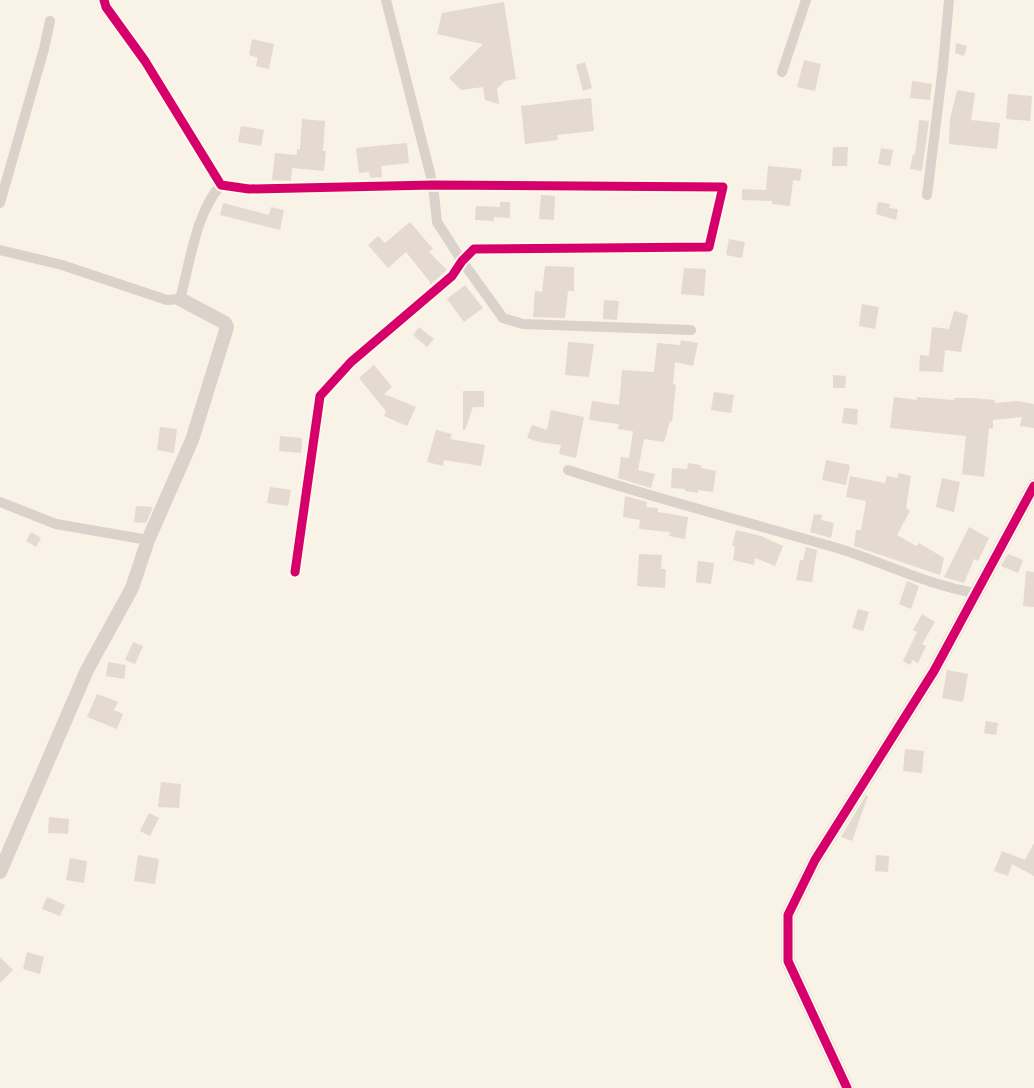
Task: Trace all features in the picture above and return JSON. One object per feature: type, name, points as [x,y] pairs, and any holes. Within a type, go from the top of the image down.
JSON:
[{"type":"street","points":[[104,0],[106,8],[145,61],[221,185]]},
{"type":"street","points":[[386,0],[433,185],[437,222],[503,318],[523,324],[691,330]]},
{"type":"street","points":[[782,72],[806,0]]},
{"type":"street","points":[[927,195],[949,0]]},
{"type":"street","points":[[0,203],[50,21]]},
{"type":"street","points":[[221,185],[249,189],[433,185],[723,187],[710,247],[474,249],[452,276],[351,362],[320,396],[295,572]]},
{"type":"street","points":[[180,298],[201,220],[213,194],[221,185]]},
{"type":"street","points":[[0,250],[62,265],[167,300],[180,298],[225,323],[227,327],[192,440],[148,540],[132,588],[87,670],[0,872]]},
{"type":"street","points":[[568,470],[654,498],[839,549],[951,589],[976,593]]},
{"type":"street","points":[[847,1088],[788,961],[788,915],[815,860],[934,671],[1034,486]]},
{"type":"street","points":[[0,502],[56,524],[148,540]]},
{"type":"building","points":[[504,2],[516,79],[505,81],[497,89],[499,104],[485,100],[483,87],[461,90],[449,78],[483,44],[437,34],[442,13]]},
{"type":"building","points":[[252,39],[274,44],[269,69],[256,66],[258,58],[249,55]]},
{"type":"building","points":[[956,43],[967,46],[964,56],[955,53]]},
{"type":"building","points":[[804,60],[821,64],[815,91],[797,87]]},
{"type":"building","points":[[585,62],[592,88],[583,91],[576,65]]},
{"type":"building","points":[[912,81],[932,84],[930,100],[910,98]]},
{"type":"building","points":[[957,90],[975,93],[971,120],[1000,123],[997,149],[949,144],[950,119]]},
{"type":"building","points":[[1008,94],[1032,96],[1030,121],[1006,119]]},
{"type":"building","points":[[591,98],[594,131],[557,135],[558,140],[525,144],[521,106]]},
{"type":"building","points":[[302,119],[325,121],[324,171],[292,168],[291,181],[272,180],[275,153],[297,155],[297,149],[300,149]]},
{"type":"building","points":[[919,120],[929,121],[922,171],[910,169],[913,154],[915,155]]},
{"type":"building","points":[[241,126],[264,130],[261,146],[238,142]]},
{"type":"building","points":[[407,143],[409,163],[381,166],[382,177],[370,178],[369,172],[359,173],[356,148]]},
{"type":"building","points":[[833,147],[848,147],[847,166],[832,166]]},
{"type":"building","points":[[881,148],[893,150],[890,166],[878,164]]},
{"type":"building","points":[[768,166],[802,169],[800,181],[793,180],[790,206],[772,204],[772,201],[742,200],[742,189],[766,190]]},
{"type":"building","points":[[541,195],[555,196],[554,220],[539,219]]},
{"type":"building","points":[[500,202],[510,202],[510,218],[494,217],[494,221],[475,220],[476,206],[500,207]]},
{"type":"building","points":[[878,202],[890,204],[889,208],[898,209],[896,220],[876,214]]},
{"type":"building","points":[[223,203],[269,215],[271,207],[284,210],[280,230],[220,215]]},
{"type":"building","points":[[410,222],[433,249],[429,252],[447,270],[430,285],[406,252],[388,268],[368,245],[378,236],[385,243]]},
{"type":"building","points":[[729,239],[745,242],[742,258],[726,255]]},
{"type":"building","points":[[545,266],[574,267],[574,291],[568,291],[565,318],[533,317],[535,291],[542,292]]},
{"type":"building","points":[[684,268],[706,269],[704,296],[681,294]]},
{"type":"building","points":[[465,285],[483,308],[464,322],[447,299]]},
{"type":"building","points":[[604,300],[619,301],[617,320],[603,319]]},
{"type":"building","points":[[862,304],[879,307],[875,329],[859,326]]},
{"type":"building","points":[[954,311],[968,315],[961,352],[945,350],[943,372],[919,371],[920,355],[929,356],[932,327],[949,329]]},
{"type":"building","points":[[419,327],[434,339],[427,347],[413,335]]},
{"type":"building","points":[[681,340],[698,343],[693,366],[675,362],[673,384],[676,385],[672,422],[670,421],[664,442],[644,439],[638,470],[655,474],[651,488],[618,478],[621,457],[629,458],[633,431],[618,429],[619,424],[589,420],[592,401],[619,405],[622,370],[654,372],[657,343],[680,345]]},
{"type":"building","points":[[568,342],[594,344],[589,377],[565,375]]},
{"type":"building","points":[[374,365],[392,387],[384,394],[416,407],[407,426],[384,416],[386,411],[359,378]]},
{"type":"building","points":[[833,375],[846,376],[845,388],[833,388]]},
{"type":"building","points":[[463,391],[484,391],[484,407],[473,407],[465,430],[463,430]]},
{"type":"building","points":[[714,392],[734,395],[731,413],[711,410]]},
{"type":"building","points":[[894,397],[917,400],[917,397],[954,400],[954,398],[971,398],[995,400],[995,403],[1016,401],[1034,404],[1034,428],[1020,426],[1022,417],[993,420],[993,429],[989,428],[984,477],[962,474],[966,436],[890,428]]},
{"type":"building","points":[[844,408],[858,409],[857,425],[842,423]]},
{"type":"building","points":[[551,410],[584,417],[576,458],[559,454],[561,445],[527,438],[532,425],[547,430]]},
{"type":"building","points":[[160,427],[177,429],[174,453],[157,450]]},
{"type":"building","points":[[436,430],[452,434],[450,439],[485,445],[481,466],[444,460],[443,466],[427,462]]},
{"type":"building","points":[[280,436],[302,438],[301,453],[279,451]]},
{"type":"building","points":[[826,460],[850,465],[846,485],[822,480]]},
{"type":"building","points":[[688,463],[716,471],[713,492],[698,490],[698,493],[671,488],[672,468],[687,469]]},
{"type":"building","points":[[898,473],[911,476],[906,508],[910,511],[897,535],[916,546],[919,543],[944,558],[940,575],[854,546],[856,530],[861,530],[866,501],[846,497],[850,476],[885,483],[887,476],[898,478]]},
{"type":"building","points":[[942,478],[960,482],[954,512],[936,507]]},
{"type":"building","points":[[270,487],[291,490],[288,506],[267,503]]},
{"type":"building","points":[[625,496],[647,502],[646,507],[658,508],[658,512],[688,517],[685,539],[669,536],[670,532],[639,529],[640,520],[623,517]]},
{"type":"building","points":[[136,506],[153,507],[146,523],[134,522]]},
{"type":"building","points":[[814,514],[822,515],[821,520],[834,523],[831,538],[810,532]]},
{"type":"building","points":[[969,527],[989,538],[978,561],[974,559],[964,583],[944,577]]},
{"type":"building","points":[[736,530],[761,536],[783,546],[775,566],[755,558],[754,565],[733,560],[735,546],[732,546]]},
{"type":"building","points":[[31,532],[41,538],[36,547],[26,541]]},
{"type":"building","points":[[806,547],[817,550],[812,582],[796,580],[800,560],[803,560]]},
{"type":"building","points":[[639,554],[662,555],[661,569],[666,569],[665,588],[637,586]]},
{"type":"building","points":[[1008,554],[1023,560],[1018,573],[1001,566]]},
{"type":"building","points":[[698,561],[714,563],[711,584],[696,582]]},
{"type":"building","points":[[1026,571],[1034,572],[1034,607],[1023,606]]},
{"type":"building","points":[[907,581],[919,586],[911,609],[899,604]]},
{"type":"building","points":[[858,609],[869,612],[863,631],[852,628]]},
{"type":"building","points":[[922,614],[935,622],[922,644],[926,646],[918,663],[913,660],[910,665],[903,661],[917,632],[913,630]]},
{"type":"building","points":[[133,642],[143,646],[135,664],[125,660]]},
{"type":"building","points":[[108,662],[126,665],[124,679],[106,676]]},
{"type":"building","points":[[947,670],[968,674],[963,702],[942,698]]},
{"type":"building","points":[[97,694],[118,702],[114,710],[123,714],[117,729],[87,717]]},
{"type":"building","points":[[986,721],[998,723],[996,735],[984,733]]},
{"type":"building","points":[[905,749],[924,751],[922,773],[903,771]]},
{"type":"building","points":[[161,782],[181,784],[179,808],[158,807]]},
{"type":"building","points":[[866,795],[868,796],[852,841],[841,837]]},
{"type":"building","points":[[149,813],[159,818],[150,836],[140,831]]},
{"type":"building","points":[[49,817],[69,819],[68,834],[48,833]]},
{"type":"building","points":[[1034,843],[1034,876],[1012,864],[1008,876],[994,871],[1002,851],[1025,860]]},
{"type":"building","points":[[138,855],[159,859],[155,884],[134,881]]},
{"type":"building","points":[[876,855],[889,856],[888,872],[875,871]]},
{"type":"building","points":[[70,858],[87,861],[84,883],[66,880]]},
{"type":"building","points":[[47,897],[65,905],[60,916],[42,909]]},
{"type":"building","points":[[27,952],[44,957],[40,974],[23,969]]},
{"type":"building","points":[[0,957],[13,970],[0,983]]},
{"type":"cycle path","points":[[104,0],[106,7],[145,61],[221,185],[249,189],[433,185],[723,187],[709,247],[474,249],[452,276],[351,362],[320,396],[295,572]]},
{"type":"cycle path","points":[[847,1088],[788,961],[788,915],[815,860],[934,671],[1034,486]]}]
